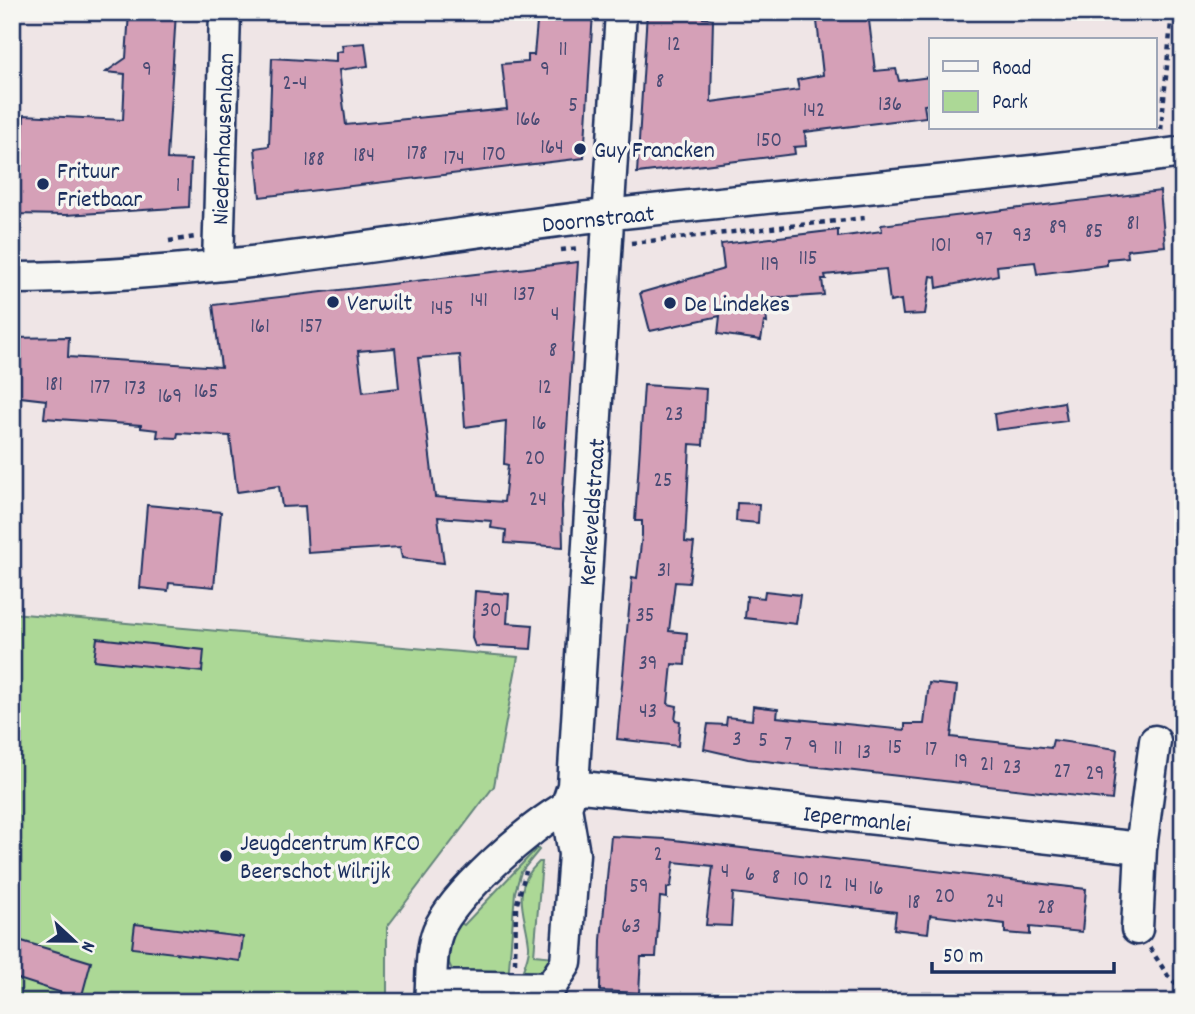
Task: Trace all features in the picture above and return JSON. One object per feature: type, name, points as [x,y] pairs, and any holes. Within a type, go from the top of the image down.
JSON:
[{"type":"street","name":"Niedernhausenlaan","points":[[218,265],[225,12]]},
{"type":"street","name":"Kerkeveldstraat","points":[[570,797],[449,910],[437,934],[431,994],[550,988],[566,963],[574,854],[570,797],[621,12]]},
{"type":"street","name":"Doornstraat","points":[[12,278],[82,278],[218,265],[1172,145]]},
{"type":"street","points":[[1137,929],[1140,848],[1155,741]]},
{"type":"street","name":"Iepermanlei","points":[[570,797],[1140,848]]},
{"type":"path","points":[[1172,12],[1172,145]]},
{"type":"path","points":[[515,989],[516,907],[526,871],[535,861]]},
{"type":"path","points":[[1137,929],[1168,976],[1183,992]]},
{"type":"green space","name":"Jeugdcentrum KFCO Beerschot Wilrijk","points":[[12,613],[518,657],[494,786],[387,927],[387,1002],[12,1002]]},
{"type":"green space","points":[[537,848],[539,850],[521,872],[515,892],[508,981],[456,975],[447,955],[448,941],[454,927],[458,921],[464,925]]},
{"type":"green space","points":[[539,862],[542,862],[534,955],[556,957],[546,974],[518,982],[529,950],[522,892],[524,882]]},
{"type":"building","points":[[129,12],[176,12],[167,159],[191,160],[189,207],[66,215],[12,214],[12,164],[22,165],[24,115],[123,120],[125,74],[106,72],[126,58]]},
{"type":"building","points":[[538,12],[593,12],[584,158],[260,197],[255,148],[269,146],[272,58],[336,62],[336,52],[343,51],[342,45],[365,43],[368,66],[339,70],[346,125],[507,109],[502,64],[528,62],[528,55],[534,55]]},
{"type":"building","points":[[647,12],[704,12],[703,18],[713,19],[711,102],[799,90],[797,80],[823,75],[816,12],[868,12],[875,71],[896,69],[899,81],[929,77],[929,104],[924,105],[926,117],[805,132],[806,146],[794,147],[795,154],[637,173]]},
{"type":"building","points":[[1160,191],[1165,246],[1127,250],[1128,257],[1107,259],[1107,265],[1037,274],[1035,262],[997,266],[998,275],[937,288],[936,277],[931,276],[925,314],[903,315],[901,300],[890,302],[886,269],[825,275],[826,279],[822,279],[824,295],[765,299],[767,323],[764,322],[761,340],[718,334],[720,316],[650,331],[640,293],[724,269],[721,244],[838,230],[838,237],[882,231],[881,225]]},
{"type":"building","points":[[578,262],[562,506],[563,547],[505,543],[506,530],[491,528],[492,521],[438,517],[444,563],[402,558],[400,547],[308,553],[305,506],[282,507],[279,486],[237,492],[230,436],[178,433],[177,438],[157,437],[158,430],[141,428],[141,425],[44,418],[46,400],[12,396],[12,338],[69,337],[68,357],[221,367],[213,305]],"holes":[[[395,348],[399,388],[363,392],[358,351]],[[460,355],[465,427],[506,421],[504,464],[508,465],[504,502],[435,497],[418,358]]]},
{"type":"building","points":[[644,385],[706,389],[703,445],[690,444],[685,542],[694,543],[689,583],[675,582],[669,631],[687,633],[685,665],[672,664],[668,704],[677,706],[675,720],[680,721],[678,746],[617,739],[632,577],[637,578],[642,535],[642,521],[635,521]]},
{"type":"building","points":[[1064,402],[1067,421],[996,430],[994,414]]},
{"type":"building","points":[[737,503],[759,504],[758,523],[736,521]]},
{"type":"building","points":[[147,505],[221,512],[214,587],[169,583],[168,591],[140,588]]},
{"type":"building","points":[[475,591],[509,594],[507,623],[533,625],[531,649],[475,646],[472,638]]},
{"type":"building","points":[[765,591],[800,595],[796,624],[745,618],[747,596],[764,598]]},
{"type":"building","points":[[97,638],[204,650],[202,672],[94,660]]},
{"type":"building","points":[[929,683],[957,686],[951,737],[1051,748],[1053,740],[1117,749],[1112,800],[748,759],[704,749],[708,724],[726,725],[727,717],[752,720],[753,706],[778,709],[777,717],[905,730],[905,724],[924,724]]},
{"type":"building","points":[[611,836],[666,839],[1086,889],[1082,932],[1030,927],[1030,935],[1005,933],[1005,924],[930,915],[928,933],[894,929],[896,912],[733,893],[731,926],[706,925],[713,866],[674,862],[667,898],[660,897],[656,957],[641,957],[639,993],[600,991],[601,940]]},
{"type":"building","points":[[135,924],[243,937],[240,961],[132,948]]},
{"type":"building","points":[[12,938],[91,962],[81,999],[12,977]]},
{"type":"place","name":"Guy Francken","points":[[580,149]]},
{"type":"place","name":"Frituur Frietbaar","points":[[43,184]]},
{"type":"place","name":"Verwilt","points":[[333,302]]},
{"type":"place","name":"De Lindekes","points":[[670,303]]},
{"type":"place","name":"Jeugdcentrum KFCO Beerschot Wilrijk","points":[[226,856]]}]
